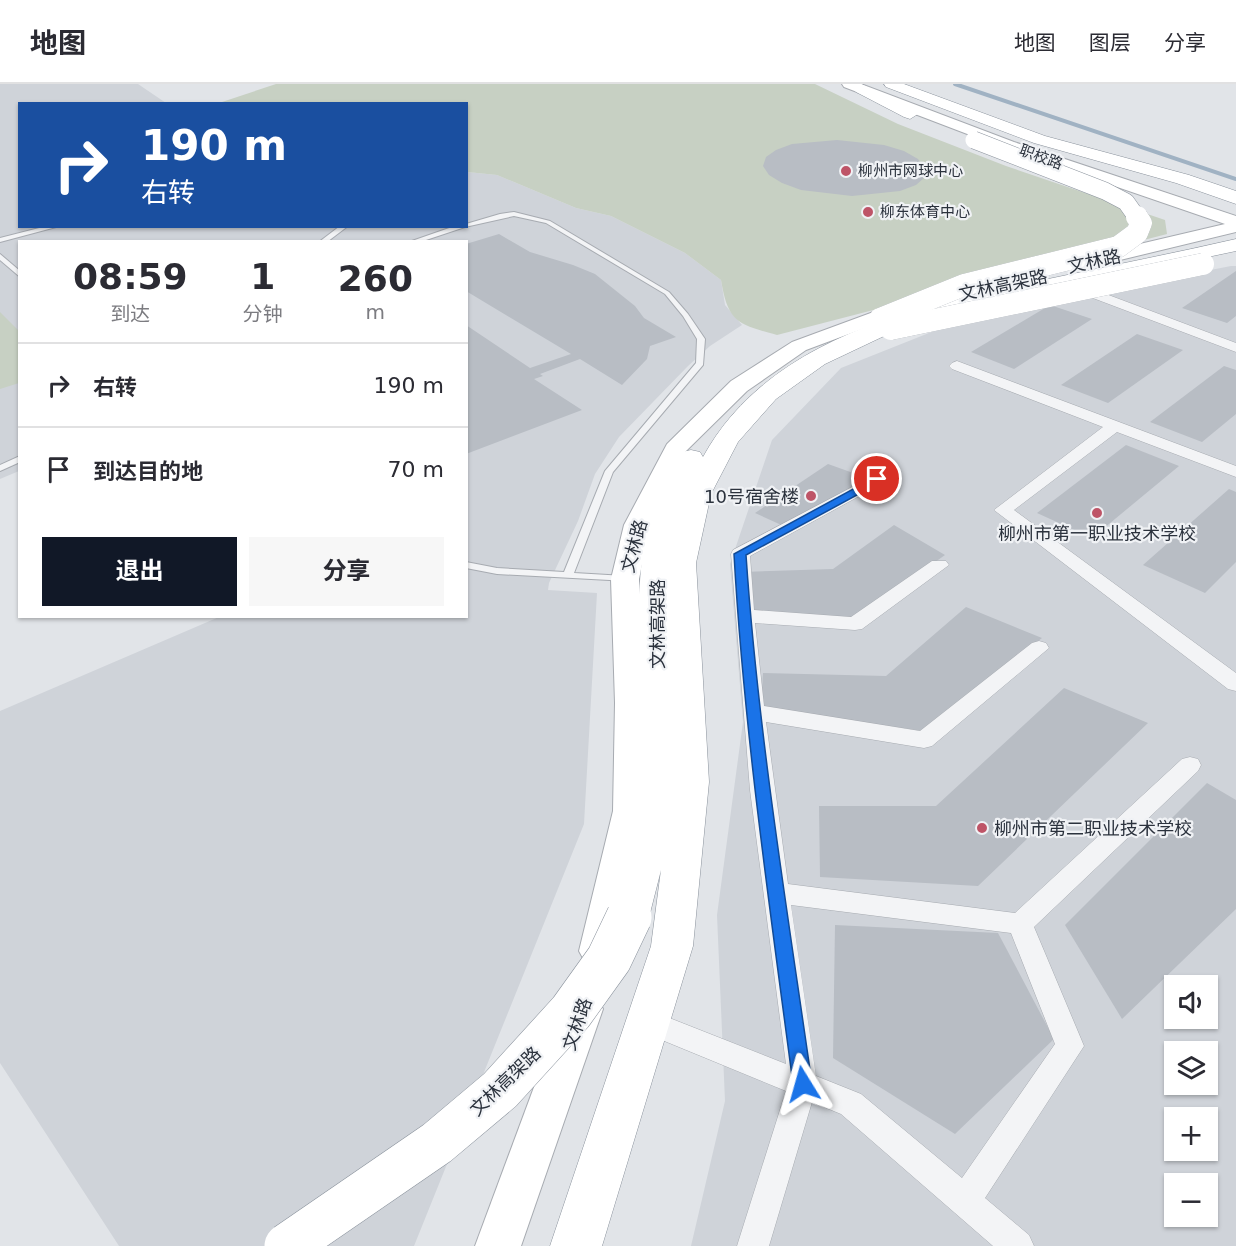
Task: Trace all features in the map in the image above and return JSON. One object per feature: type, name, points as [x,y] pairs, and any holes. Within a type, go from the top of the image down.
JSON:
[{"type":"highway","points":[[891,84],[1038,140],[1236,198]]},
{"type":"highway","points":[[862,86],[902,110],[1105,191],[1126,202],[1141,223],[1137,233],[1118,247],[964,285],[876,326]]},
{"type":"highway","name":"文林高架路","points":[[287,1246],[437,1143],[500,1090],[571,1012],[609,959],[629,917],[653,829],[660,765],[655,597],[658,542],[669,500],[686,465],[724,414],[759,384],[805,352],[876,326],[934,300],[1174,251],[1236,235]]},
{"type":"highway","name":"文林高架路","points":[[576,1246],[672,946],[691,782],[681,562],[684,532],[704,473],[737,423],[756,402],[791,376],[876,326],[892,324],[1005,293],[1236,247]]},
{"type":"highway","points":[[876,326],[947,319],[1236,257]]},
{"type":"main road","name":"职校路","points":[[862,86],[1236,211]]},
{"type":"main road","name":"职校路","points":[[862,86],[1096,176],[1236,222]]},
{"type":"main road","name":"文林路","points":[[498,1244],[588,992],[630,811],[631,703],[625,579],[637,525],[675,449],[739,386],[799,346],[947,292],[1177,243],[1236,228]]},
{"type":"main road","name":"文林路","points":[[594,1246],[628,1156],[667,1029],[694,842],[696,764],[686,555],[722,455],[778,389],[844,348],[1006,300],[1236,247]]},
{"type":"street","points":[[1074,286],[1236,348]]},
{"type":"street","points":[[957,366],[1236,472]]},
{"type":"street","points":[[1116,425],[1003,510],[1236,684]]},
{"type":"street","points":[[753,1246],[803,1084],[762,790],[740,554],[877,479]]},
{"type":"street","points":[[744,616],[855,624],[939,565]]},
{"type":"street","points":[[754,712],[924,740],[1039,648]]},
{"type":"street","points":[[1020,924],[1190,765]]},
{"type":"street","points":[[777,892],[1020,924]]},
{"type":"street","points":[[965,1200],[1070,1046],[1020,924]]},
{"type":"street","points":[[667,1029],[851,1104],[1018,1246]]},
{"type":"lane","points":[[468,225],[514,214],[548,222],[667,293],[686,315],[701,339],[700,363],[609,471],[568,575]]},
{"type":"lane","points":[[0,240],[49,228]]},
{"type":"lane","points":[[325,240],[342,228]]},
{"type":"lane","points":[[419,240],[458,228]]},
{"type":"lane","points":[[0,256],[18,273]]},
{"type":"lane","points":[[0,468],[18,459]]},
{"type":"lane","points":[[468,565],[497,571],[625,579]]},
{"type":"shaded area","points":[[0,84],[138,84],[165,102],[18,102],[18,228],[468,228],[468,172],[497,175],[576,208],[611,216],[685,253],[721,280],[725,305],[742,325],[710,346],[688,366],[619,437],[595,474],[578,521],[549,583],[548,590],[597,593],[584,824],[414,1246],[119,1246],[0,1063],[0,711],[217,618],[468,618],[468,240],[18,240],[18,471],[0,479]]},
{"type":"shaded area","name":"柳东体育中心","points":[[276,84],[815,84],[898,124],[1006,166],[1165,220],[1167,234],[777,335],[752,328],[737,319],[727,305],[721,280],[685,253],[611,216],[576,208],[497,175],[468,172],[468,102],[222,102]]},
{"type":"shaded area","name":"柳州市第二职业技术学校","points":[[1236,266],[1236,1246],[691,1246],[725,1101],[717,915],[743,722],[730,564],[772,440],[841,368],[939,329],[1052,301]]},
{"type":"shaded area","points":[[0,312],[18,330],[18,383],[0,389]]},
{"type":"building","name":"柳州市网球中心","points":[[837,140],[884,145],[904,151],[918,159],[925,168],[925,177],[916,185],[900,191],[852,196],[801,190],[769,175],[763,166],[766,157],[792,144]]},
{"type":"building","points":[[499,234],[530,252],[595,274],[635,306],[644,318],[676,337],[650,346],[647,359],[622,385],[580,359],[540,374],[543,376],[534,379],[582,410],[468,453],[468,326],[530,368],[571,354],[468,292],[468,243]]},
{"type":"building","points":[[1236,271],[1236,316],[1227,323],[1182,308]]},
{"type":"building","points":[[1050,305],[1092,319],[1014,369],[971,352]]},
{"type":"building","points":[[1137,334],[1183,350],[1108,403],[1061,385]]},
{"type":"building","points":[[1224,366],[1236,370],[1236,414],[1202,442],[1150,422]]},
{"type":"building","points":[[1126,445],[1179,466],[1092,538],[1037,513]]},
{"type":"building","name":"10号宿舍楼","points":[[828,464],[870,479],[788,528],[755,513]]},
{"type":"building","points":[[1229,489],[1236,492],[1236,562],[1205,593],[1143,565]]},
{"type":"building","points":[[894,525],[945,555],[855,619],[749,617],[741,572],[833,569]]},
{"type":"building","points":[[966,607],[1042,638],[923,731],[761,707],[763,673],[886,676]]},
{"type":"building","points":[[1064,688],[1148,723],[978,886],[820,877],[819,806],[936,806]]},
{"type":"building","points":[[1207,783],[1236,800],[1236,909],[1168,975],[1164,975],[1164,978],[1122,1019],[1065,925]]},
{"type":"building","points":[[835,925],[998,933],[1054,1039],[955,1134],[833,1058]]},
{"type":"waterway","points":[[955,84],[1236,179]]},
{"type":"place","name":"柳州市网球中心","points":[[846,171]]},
{"type":"place","name":"柳东体育中心","points":[[868,212]]},
{"type":"place","name":"10号宿舍楼","points":[[811,496]]},
{"type":"place","name":"柳州市第一职业技术学校","points":[[1097,513]]},
{"type":"place","name":"柳州市第二职业技术学校","points":[[982,828]]},
{"type":"route","points":[[803,1084],[762,790],[740,554],[877,479]]}]
